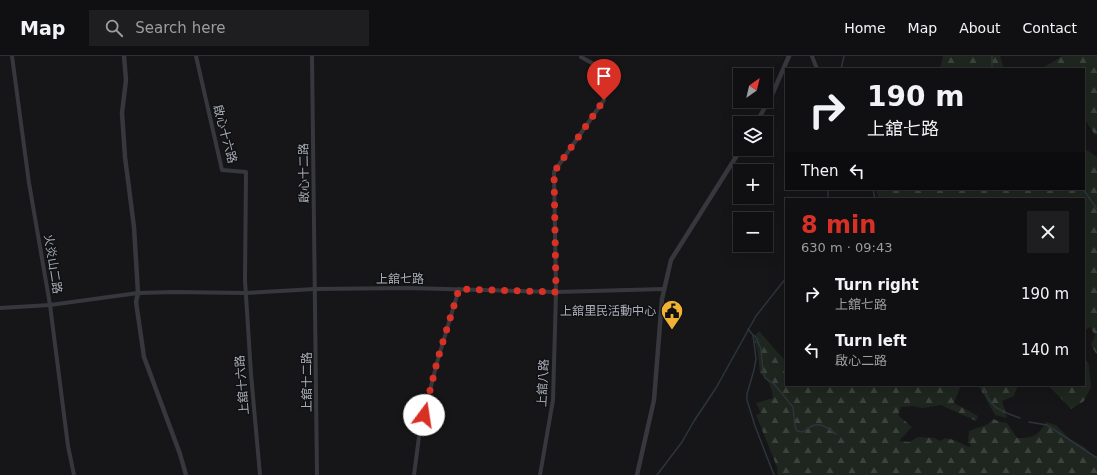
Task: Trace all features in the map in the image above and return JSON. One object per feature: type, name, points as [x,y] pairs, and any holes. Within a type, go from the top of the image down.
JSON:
[{"type":"street","name":"火炎山二路","points":[[12,56],[29,183],[50,305],[68,446],[74,475]]},
{"type":"street","points":[[124,56],[126,80],[122,113],[125,157],[134,227],[138,293],[136,302],[144,358],[180,454],[186,475]]},
{"type":"street","name":"啟心十六路","points":[[196,56],[222,170],[246,172],[246,293]]},
{"type":"street","name":"啟心十二路","points":[[312,56],[316,289]]},
{"type":"street","points":[[760,116],[771,96],[789,56]]},
{"type":"street","points":[[812,56],[817,68]]},
{"type":"street","name":"上舘八路","points":[[540,475],[553,400],[556,292],[554,172],[604,100],[598,67],[581,58]]},
{"type":"street","points":[[637,475],[654,400],[662,299],[671,260],[738,156]]},
{"type":"street","name":"上舘七路","points":[[0,308],[50,305],[138,293],[246,293],[316,289],[408,288],[556,292],[664,289]]},
{"type":"street","name":"上舘十二路","points":[[316,289],[317,475]]},
{"type":"street","points":[[414,475],[420,429],[438,358],[459,289]]},
{"type":"street","name":"上舘十六路","points":[[246,293],[260,475]]},
{"type":"green space","points":[[943,56],[1000,56],[1004,68],[940,68]]},
{"type":"green space","points":[[1062,56],[1097,56],[1097,135],[1095,135],[1085,120],[1085,68],[1043,68]]},
{"type":"green space","points":[[1085,149],[1097,157],[1097,355],[1091,345],[1095,335],[1090,327],[1085,330],[1085,198],[879,198],[876,190],[1085,190]]},
{"type":"green space","points":[[759,331],[785,360],[785,386],[961,386],[954,403],[978,416],[976,421],[941,405],[923,408],[912,406],[901,407],[898,415],[912,427],[899,441],[909,442],[918,437],[934,438],[941,441],[945,438],[954,440],[969,447],[971,445],[968,443],[969,431],[988,424],[993,419],[1007,423],[1017,438],[1031,437],[1038,433],[1046,422],[1056,425],[1070,439],[1086,448],[1088,453],[1092,456],[1097,456],[1097,475],[778,475],[777,467],[756,415],[761,413],[756,403],[773,398],[769,384],[760,373],[754,337]]},
{"type":"green space","points":[[1085,358],[1089,365],[1091,387],[1084,401],[1071,409],[1049,386],[1085,386]]},
{"type":"green space","points":[[979,386],[1018,386],[1014,396],[1002,401],[1007,418],[995,415]]},
{"type":"waterway","points":[[841,68],[844,56]]},
{"type":"waterway","points":[[992,56],[992,68]]},
{"type":"waterway","points":[[828,190],[828,198]]},
{"type":"waterway","points":[[873,190],[875,198]]},
{"type":"waterway","points":[[1084,190],[1097,209]]},
{"type":"waterway","points":[[657,475],[682,442],[716,388],[756,316],[785,279]]},
{"type":"waterway","points":[[748,329],[753,335],[756,359],[747,394],[747,400],[755,426],[774,475]]},
{"type":"waterway","points":[[753,335],[756,337],[761,349],[765,378],[774,384],[793,407],[797,431],[802,432],[814,425],[821,425],[836,434]]},
{"type":"waterway","points":[[982,386],[985,393],[996,408],[1020,418]]},
{"type":"waterway","points":[[1029,422],[1047,425],[1097,458]]},
{"type":"place","name":"上舘里民活動中心","points":[[672,330]]},
{"type":"route","points":[[424,415],[438,358],[459,289],[556,292],[554,172],[604,100]]}]
